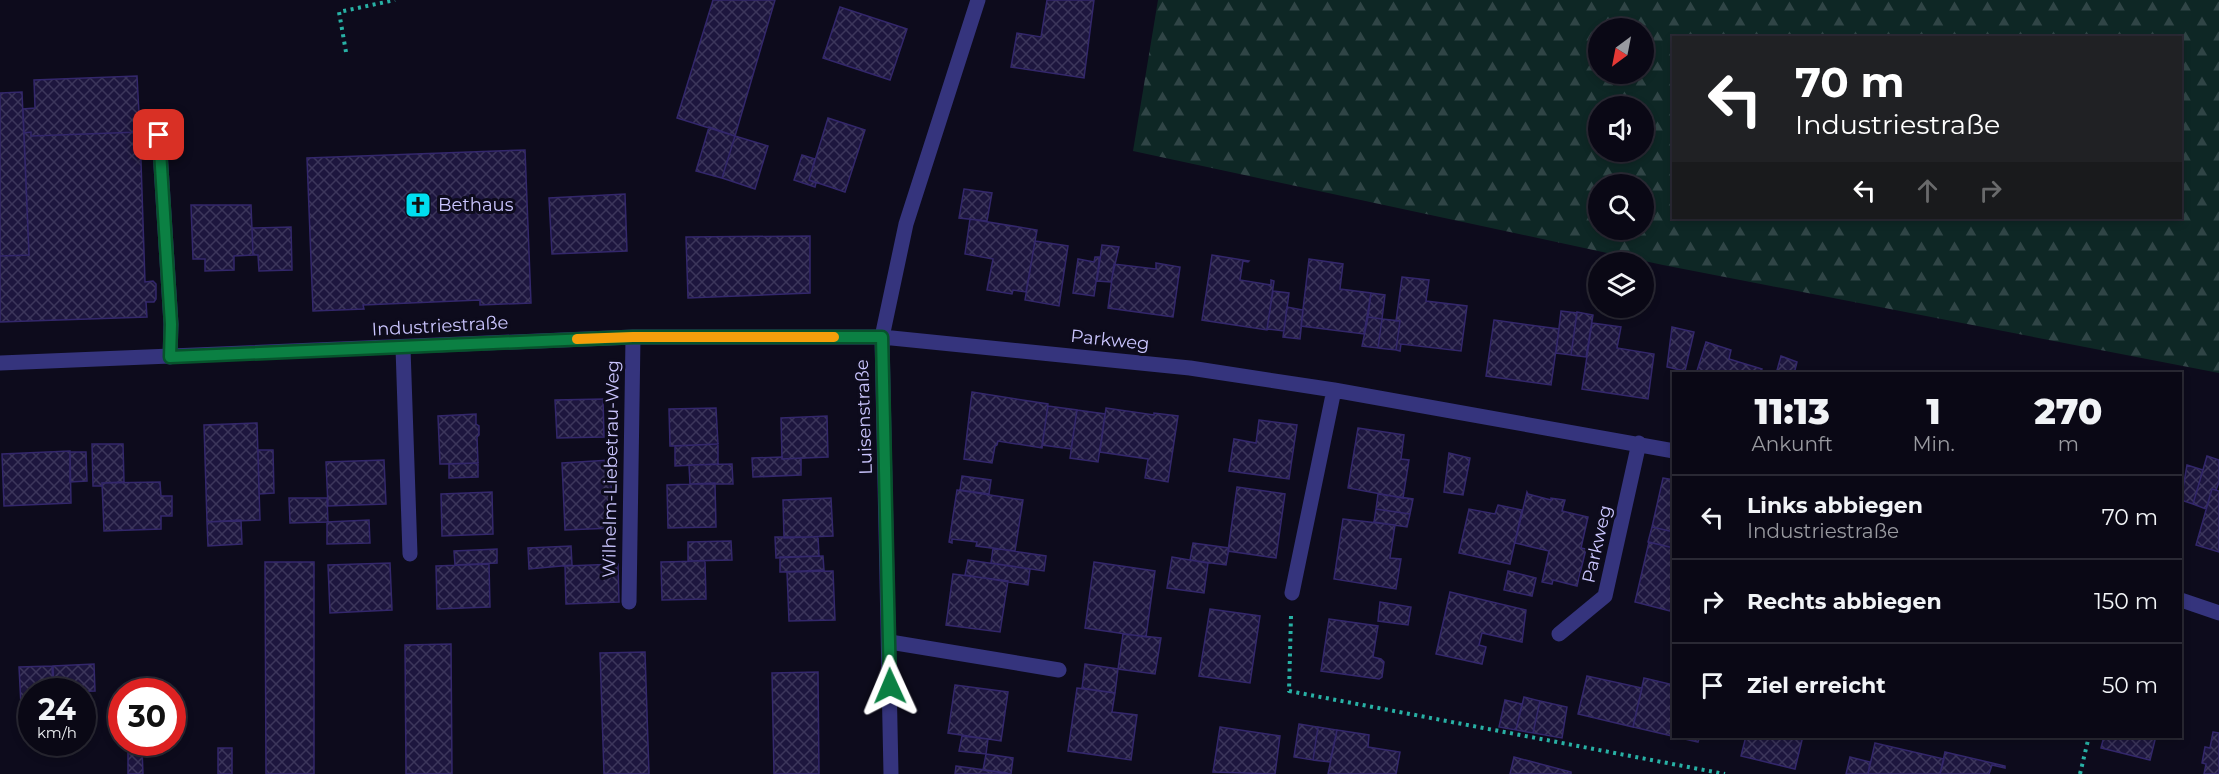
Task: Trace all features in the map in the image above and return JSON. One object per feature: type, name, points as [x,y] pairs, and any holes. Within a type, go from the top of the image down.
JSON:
[{"type":"street","name":"Luisenstraße","points":[[891,774],[882,337],[906,224],[978,0]]},
{"type":"street","points":[[159,135],[171,324],[170,357]]},
{"type":"street","name":"Industriestraße","points":[[0,363],[633,337],[882,337]]},
{"type":"street","name":"Wilhelm-Liebetrau-Weg","points":[[629,602],[633,337]]},
{"type":"street","name":"Parkweg","points":[[882,337],[1190,368],[1334,390],[1672,451]]},
{"type":"street","points":[[403,348],[410,554]]},
{"type":"street","points":[[1292,593],[1334,390]]},
{"type":"street","name":"Parkweg","points":[[1559,634],[1605,596],[1639,443]]},
{"type":"street","points":[[2182,600],[2219,613]]},
{"type":"street","points":[[890,642],[1059,670]]},
{"type":"path","points":[[346,52],[339,12],[395,0]]},
{"type":"path","points":[[1292,593],[1289,691],[1725,774]]},
{"type":"path","points":[[2080,774],[2089,738]]},
{"type":"green space","points":[[1158,0],[2219,0],[2219,373],[1663,265],[1654,263],[1654,252],[1603,252],[1133,151]]},
{"type":"building","points":[[713,0],[775,0],[735,136],[677,118]]},
{"type":"building","points":[[1047,0],[1094,0],[1084,78],[1011,67],[1017,33],[1041,37]]},
{"type":"building","points":[[840,7],[907,29],[890,80],[823,58]]},
{"type":"building","points":[[137,76],[140,132],[31,136],[31,132],[24,133],[23,109],[35,108],[34,80]]},
{"type":"building","points":[[22,92],[29,255],[0,256],[0,93]]},
{"type":"building","points":[[828,118],[865,130],[845,192],[809,180]]},
{"type":"building","points":[[709,127],[735,136],[722,178],[696,171]]},
{"type":"building","points":[[31,132],[31,136],[140,132],[145,282],[153,281],[156,284],[156,299],[154,302],[146,302],[147,317],[0,322],[0,256],[29,255],[24,133]]},
{"type":"building","points":[[735,136],[768,146],[755,189],[722,178]]},
{"type":"building","name":"Bethaus","points":[[525,150],[531,303],[480,305],[480,300],[363,305],[364,309],[313,311],[307,158]]},
{"type":"building","points":[[802,155],[815,159],[809,180],[816,183],[815,187],[794,180]]},
{"type":"building","points":[[964,189],[992,193],[987,221],[959,218]]},
{"type":"building","points":[[625,194],[627,251],[552,254],[549,198]]},
{"type":"building","points":[[191,205],[251,205],[253,255],[234,256],[234,270],[205,271],[205,259],[193,259]]},
{"type":"building","points":[[970,219],[1037,230],[1026,292],[1013,290],[1012,294],[987,290],[993,259],[965,254]]},
{"type":"building","points":[[291,227],[292,270],[259,271],[258,255],[253,255],[252,228]]},
{"type":"building","points":[[810,236],[810,293],[688,298],[686,237]]},
{"type":"building","points":[[1035,241],[1068,246],[1059,306],[1025,300]]},
{"type":"building","points":[[1102,245],[1119,247],[1111,282],[1097,281]]},
{"type":"building","points":[[1212,255],[1249,261],[1243,261],[1240,280],[1271,285],[1271,280],[1274,281],[1267,330],[1202,320]]},
{"type":"building","points":[[1095,257],[1099,257],[1099,262],[1094,296],[1073,293],[1078,259],[1094,262]]},
{"type":"building","points":[[1309,259],[1343,264],[1340,289],[1371,293],[1364,334],[1301,326]]},
{"type":"building","points":[[1156,263],[1180,267],[1173,317],[1108,308],[1114,264],[1156,269]]},
{"type":"building","points":[[1402,277],[1429,280],[1426,301],[1467,306],[1461,351],[1401,344],[1400,351],[1396,350],[1400,321],[1396,321]]},
{"type":"building","points":[[1273,291],[1289,293],[1284,331],[1267,329]]},
{"type":"building","points":[[1371,293],[1385,295],[1382,319],[1368,317]]},
{"type":"building","points":[[1287,307],[1303,310],[1300,339],[1283,337]]},
{"type":"building","points":[[1561,311],[1577,313],[1571,355],[1556,353]]},
{"type":"building","points":[[1577,312],[1588,314],[1588,318],[1592,318],[1586,357],[1571,355]]},
{"type":"building","points":[[1368,317],[1382,319],[1378,348],[1362,346]]},
{"type":"building","points":[[1382,319],[1400,321],[1396,350],[1378,348]]},
{"type":"building","points":[[1494,320],[1559,329],[1551,385],[1486,376]]},
{"type":"building","points":[[1592,323],[1621,327],[1617,348],[1654,354],[1648,399],[1582,389]]},
{"type":"building","points":[[1672,327],[1694,332],[1685,371],[1667,367]]},
{"type":"building","points":[[1706,342],[1731,350],[1729,359],[1762,369],[1761,372],[1697,372]]},
{"type":"building","points":[[1781,356],[1797,362],[1794,372],[1777,372]]},
{"type":"building","points":[[972,392],[1048,404],[1042,448],[998,441],[992,463],[964,459]]},
{"type":"building","points":[[603,399],[604,437],[557,438],[555,400]]},
{"type":"building","points":[[1048,406],[1077,410],[1071,449],[1042,445]]},
{"type":"building","points":[[716,408],[718,444],[670,446],[669,409]]},
{"type":"building","points":[[1106,408],[1178,416],[1168,482],[1145,478],[1148,459],[1100,452]]},
{"type":"building","points":[[1077,410],[1105,414],[1098,462],[1070,458]]},
{"type":"building","points":[[476,414],[476,424],[479,426],[478,463],[440,464],[438,416]]},
{"type":"building","points":[[827,416],[828,457],[782,459],[781,418]]},
{"type":"building","points":[[1259,420],[1297,425],[1289,479],[1229,471],[1234,439],[1256,443]]},
{"type":"building","points":[[257,423],[260,520],[207,522],[204,425]]},
{"type":"building","points":[[1358,428],[1404,435],[1401,459],[1409,460],[1403,498],[1348,488]]},
{"type":"building","points":[[92,444],[123,444],[124,482],[102,483],[102,486],[93,486]]},
{"type":"building","points":[[718,444],[718,464],[675,466],[675,446]]},
{"type":"building","points":[[258,450],[273,450],[274,493],[259,494]]},
{"type":"building","points":[[70,451],[71,503],[4,506],[2,454]]},
{"type":"building","points":[[70,452],[86,452],[87,481],[70,482]]},
{"type":"building","points":[[1449,453],[1470,458],[1463,495],[1444,492]]},
{"type":"building","points":[[2207,456],[2219,460],[2219,482],[2216,490],[2212,489],[2206,509],[2193,504]]},
{"type":"building","points":[[782,457],[782,459],[801,458],[801,475],[753,477],[752,458]]},
{"type":"building","points":[[384,460],[386,504],[328,506],[326,462]]},
{"type":"building","points":[[610,460],[613,528],[565,530],[562,463]]},
{"type":"building","points":[[478,463],[478,477],[449,478],[449,464]]},
{"type":"building","points":[[732,464],[733,484],[690,484],[689,465]]},
{"type":"building","points":[[2187,465],[2203,470],[2193,504],[2182,500]]},
{"type":"building","points":[[962,476],[991,480],[989,494],[960,490]]},
{"type":"building","points":[[1663,478],[1672,480],[1672,532],[1652,527]]},
{"type":"building","points":[[160,482],[161,496],[172,496],[172,516],[161,516],[161,529],[104,531],[102,483]]},
{"type":"building","points":[[715,483],[716,527],[668,528],[667,485]]},
{"type":"building","points":[[1237,487],[1285,494],[1276,558],[1228,551]]},
{"type":"building","points":[[2212,489],[2219,491],[2219,552],[2196,545]]},
{"type":"building","points":[[957,490],[1023,500],[1015,551],[976,546],[977,542],[952,539],[952,543],[949,542]]},
{"type":"building","points":[[492,492],[493,534],[442,536],[441,494]]},
{"type":"building","points":[[1527,492],[1551,500],[1551,498],[1565,500],[1562,511],[1588,517],[1581,548],[1586,549],[1577,586],[1553,580],[1552,584],[1542,582],[1549,551],[1515,543]]},
{"type":"building","points":[[1378,494],[1413,499],[1410,514],[1376,509]]},
{"type":"building","points":[[289,498],[327,498],[328,522],[290,523]]},
{"type":"building","points":[[831,498],[833,536],[784,538],[783,500]]},
{"type":"building","points":[[1498,505],[1522,510],[1510,564],[1459,553],[1469,509],[1495,514]]},
{"type":"building","points":[[1376,509],[1410,514],[1407,527],[1374,522]]},
{"type":"building","points":[[1343,519],[1395,525],[1390,558],[1401,559],[1396,589],[1334,579]]},
{"type":"building","points":[[241,520],[242,544],[208,546],[207,522]]},
{"type":"building","points":[[369,520],[370,543],[327,544],[327,522]]},
{"type":"building","points":[[1652,527],[1672,532],[1672,548],[1648,542]]},
{"type":"building","points":[[775,537],[818,537],[819,556],[776,558]]},
{"type":"building","points":[[731,541],[732,560],[688,561],[688,542]]},
{"type":"building","points":[[1649,542],[1672,548],[1672,611],[1635,602]]},
{"type":"building","points":[[1193,543],[1229,548],[1226,565],[1190,560]]},
{"type":"building","points":[[571,546],[572,565],[529,569],[528,548]]},
{"type":"building","points":[[993,548],[1046,556],[1044,571],[991,563]]},
{"type":"building","points":[[497,549],[497,563],[455,565],[454,551]]},
{"type":"building","points":[[823,556],[824,570],[780,572],[780,557]]},
{"type":"building","points":[[1172,557],[1208,563],[1204,593],[1167,588]]},
{"type":"building","points":[[968,560],[1030,569],[1028,585],[965,575]]},
{"type":"building","points":[[705,561],[706,599],[662,600],[661,562]]},
{"type":"building","points":[[265,562],[314,562],[314,774],[266,774]]},
{"type":"building","points":[[1094,562],[1155,571],[1146,637],[1085,628]]},
{"type":"building","points":[[390,563],[392,610],[330,613],[328,565]]},
{"type":"building","points":[[489,564],[490,607],[437,609],[436,566]]},
{"type":"building","points":[[618,564],[619,602],[566,604],[565,566]]},
{"type":"building","points":[[833,571],[835,620],[789,621],[787,572]]},
{"type":"building","points":[[1508,571],[1536,578],[1532,596],[1504,590]]},
{"type":"building","points":[[953,574],[1008,581],[1000,632],[946,625]]},
{"type":"building","points":[[1450,592],[1526,610],[1522,642],[1482,633],[1479,645],[1486,647],[1482,664],[1436,654]]},
{"type":"building","points":[[1380,602],[1411,607],[1408,625],[1378,621]]},
{"type":"building","points":[[1210,609],[1260,616],[1250,683],[1199,676]]},
{"type":"building","points":[[1329,619],[1378,626],[1373,657],[1384,662],[1382,677],[1379,679],[1321,671]]},
{"type":"building","points":[[1123,634],[1161,638],[1155,674],[1118,669]]},
{"type":"building","points":[[451,644],[452,774],[406,774],[405,645]]},
{"type":"building","points":[[645,652],[649,774],[604,774],[600,653]]},
{"type":"building","points":[[94,664],[95,678],[53,678],[53,666]]},
{"type":"building","points":[[1085,664],[1118,669],[1115,693],[1082,688]]},
{"type":"building","points":[[52,666],[52,678],[20,678],[19,667]]},
{"type":"building","points":[[818,672],[819,774],[774,774],[772,673]]},
{"type":"building","points":[[1587,676],[1642,688],[1633,727],[1578,714]]},
{"type":"building","points":[[1644,678],[1672,685],[1672,736],[1633,727]]},
{"type":"building","points":[[955,685],[1008,692],[1001,741],[948,733]]},
{"type":"building","points":[[1077,688],[1115,693],[1112,712],[1137,715],[1131,760],[1068,751]]},
{"type":"building","points":[[1524,697],[1540,701],[1533,733],[1516,730]]},
{"type":"building","points":[[1505,700],[1522,704],[1516,730],[1499,727]]},
{"type":"building","points":[[1540,701],[1567,707],[1562,738],[1533,733]]},
{"type":"building","points":[[1299,724],[1318,727],[1313,760],[1294,757]]},
{"type":"building","points":[[1220,727],[1280,736],[1275,774],[1213,772]]},
{"type":"building","points":[[1318,727],[1337,730],[1330,762],[1313,760]]},
{"type":"building","points":[[1337,730],[1369,735],[1368,747],[1400,752],[1396,774],[1328,774]]},
{"type":"building","points":[[2213,732],[2219,733],[2219,774],[2204,774],[2206,764],[2202,763],[2205,747],[2210,748]]},
{"type":"building","points":[[962,736],[988,739],[986,754],[959,751]]},
{"type":"building","points":[[1681,738],[1699,738],[1698,742]]},
{"type":"building","points":[[1746,738],[1803,738],[1795,769],[1741,756]]},
{"type":"building","points":[[2104,738],[2156,738],[2150,760],[2101,748]]},
{"type":"building","points":[[1875,743],[1944,759],[1940,774],[1868,774]]},
{"type":"building","points":[[218,748],[232,748],[232,774],[218,774]]},
{"type":"building","points":[[1945,752],[2005,766],[2005,768],[1992,765],[1989,774],[1940,774]]},
{"type":"building","points":[[986,754],[1013,758],[1011,774],[983,770]]},
{"type":"building","points":[[128,756],[142,756],[143,774],[128,774]]},
{"type":"building","points":[[1514,757],[1571,772],[1571,774],[1510,774]]},
{"type":"building","points":[[1850,757],[1870,762],[1868,774],[1846,774]]},
{"type":"building","points":[[956,766],[1007,773],[1007,774],[955,774]]},
{"type":"slow traffic","points":[[577,339],[834,337]]},
{"type":"place","name":"Bethaus","points":[[418,205]]},
{"type":"route","points":[[159,135],[171,324],[170,357],[633,337],[882,337],[890,686]]}]
